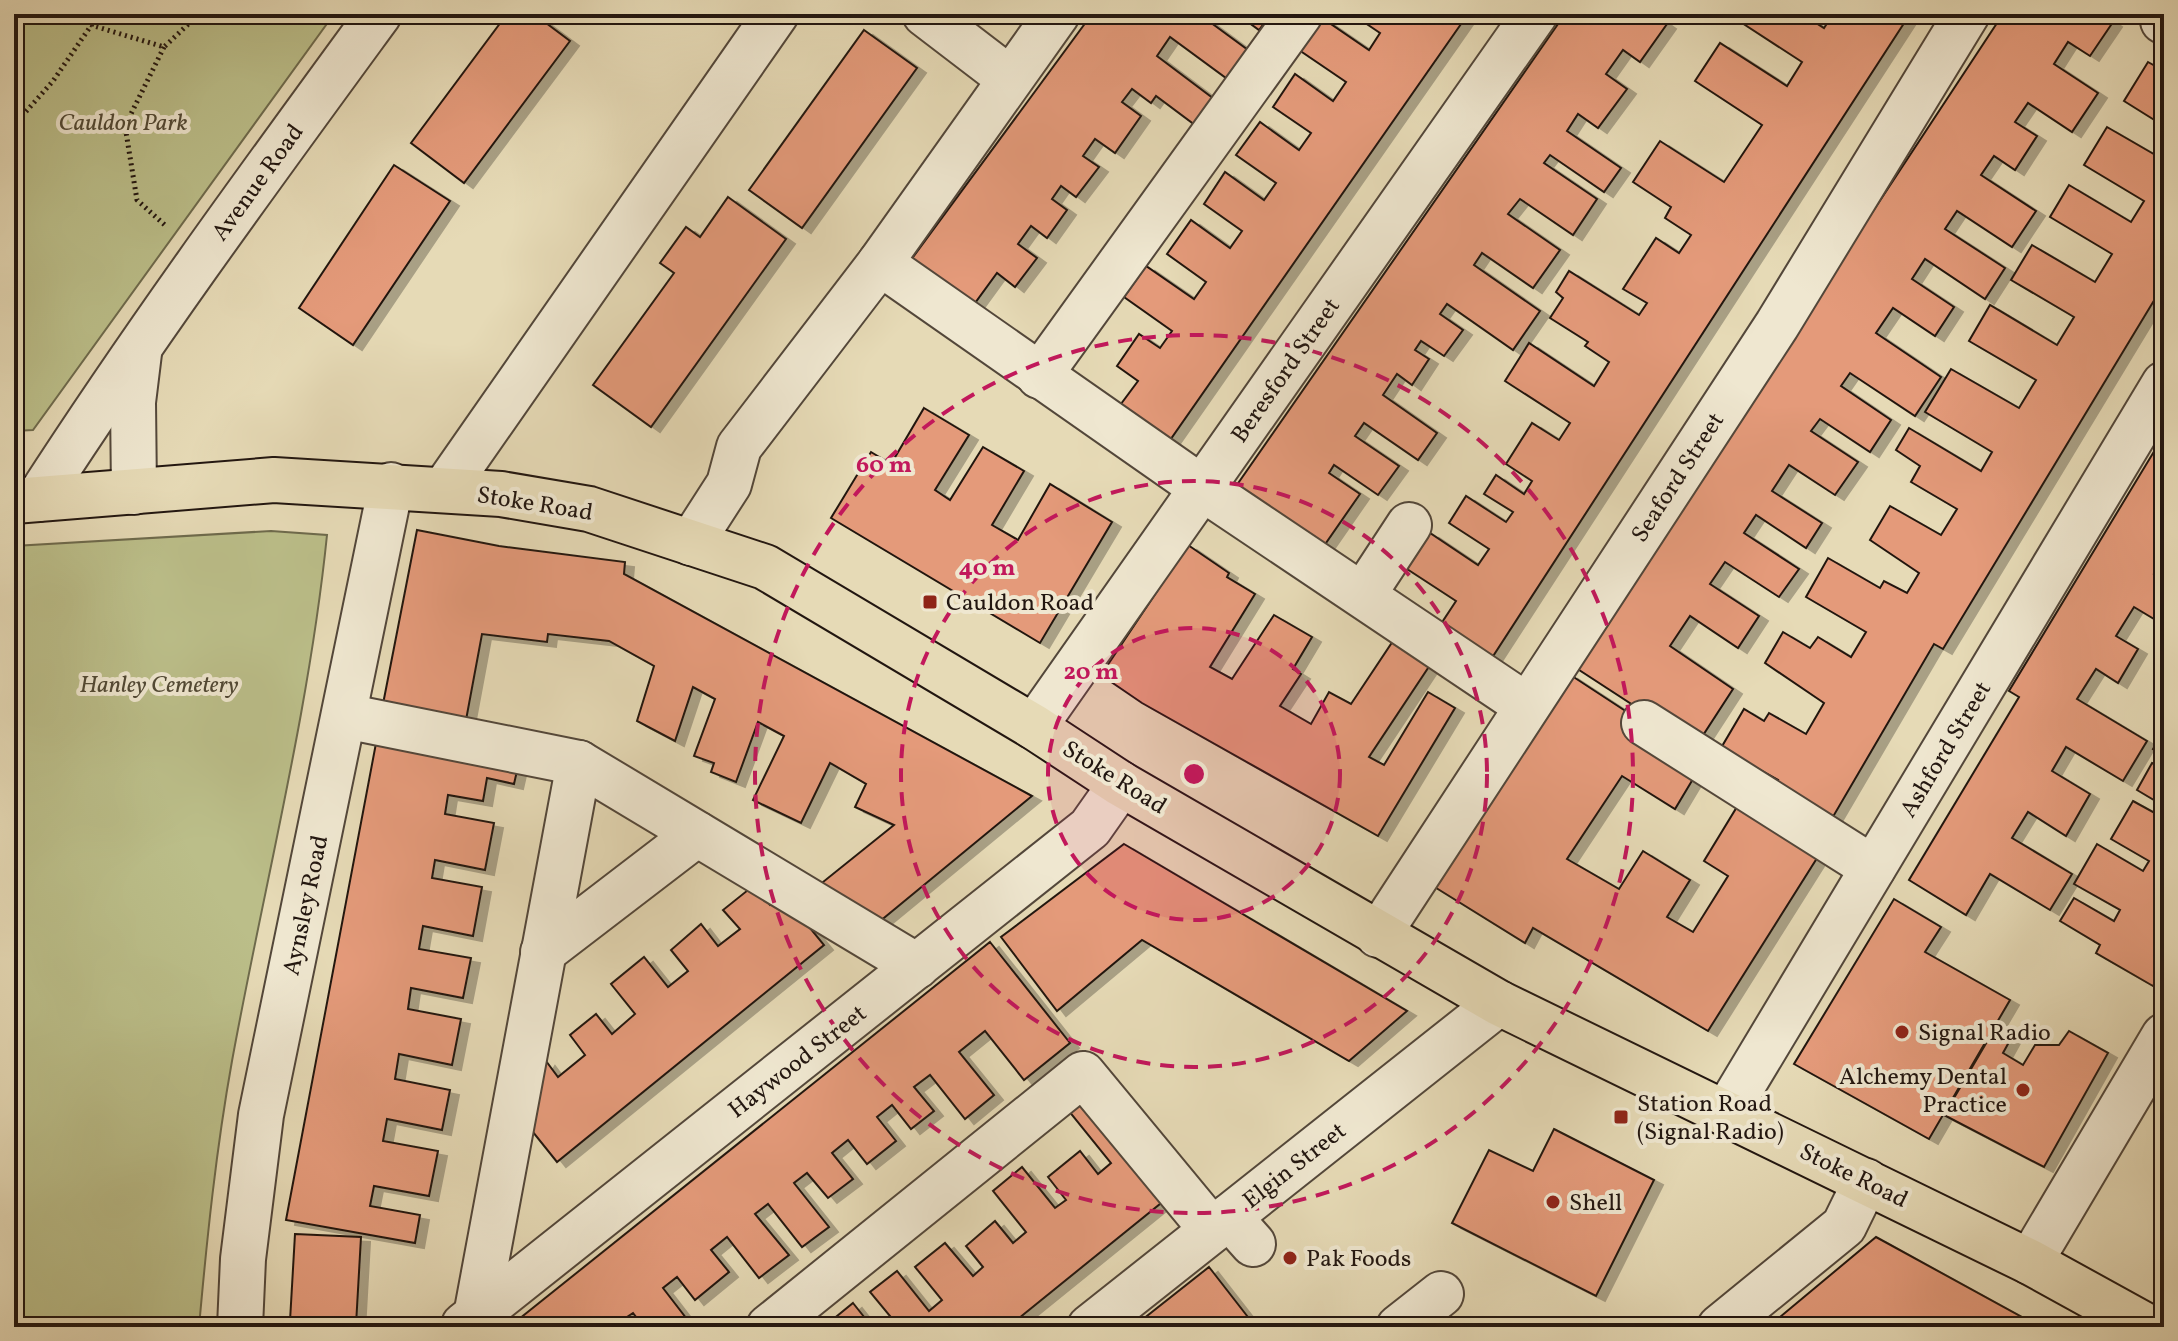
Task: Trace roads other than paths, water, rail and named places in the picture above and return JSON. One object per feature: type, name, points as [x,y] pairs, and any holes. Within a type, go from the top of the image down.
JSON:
[{"type":"main road","name":"Stoke Road","points":[[26,500],[274,480],[501,494],[589,509],[765,567],[1034,727],[1121,784],[1499,1003],[2030,1262],[2148,1327]]},
{"type":"street","name":"Avenue Road","points":[[26,500],[139,353],[201,258],[379,14]]},
{"type":"street","points":[[444,490],[776,14]]},
{"type":"street","points":[[925,14],[1010,79]]},
{"type":"street","points":[[691,543],[729,484],[739,447],[880,263],[1057,14]]},
{"type":"street","points":[[1039,376],[1300,14]]},
{"type":"street","name":"Beresford Street","points":[[1034,727],[1535,14]]},
{"type":"street","name":"Seaford Street","points":[[1378,935],[1777,325],[1967,14]]},
{"type":"street","points":[[880,263],[1202,488],[1527,706]]},
{"type":"street","name":"Avenue Road","points":[[134,492],[133,402],[139,353]]},
{"type":"street","name":"Ashford Street","points":[[1726,1113],[2164,384]]},
{"type":"street","name":"Aynsley Road","points":[[240,1327],[243,1259],[261,1115],[391,485]]},
{"type":"street","points":[[1363,595],[1409,525]]},
{"type":"street","points":[[345,716],[579,763],[917,966]]},
{"type":"street","points":[[1644,723],[1873,868]]},
{"type":"street","points":[[469,1322],[579,763]]},
{"type":"street","name":"Haywood Street","points":[[469,1322],[1090,828],[1121,784]]},
{"type":"street","points":[[543,952],[697,834]]},
{"type":"street","name":"Elgin Street","points":[[1090,1327],[1231,1230],[1499,1003]]},
{"type":"street","points":[[2030,1262],[2164,1036]]},
{"type":"street","points":[[769,1327],[1083,1074],[1231,1230]]},
{"type":"street","points":[[1720,1327],[1844,1226],[1866,1181]]},
{"type":"street","points":[[1399,1327],[1441,1294]]},
{"type":"place","name":"Cauldon Road","points":[[930,602]]},
{"type":"place","name":"Signal Radio","points":[[1902,1032]]},
{"type":"place","name":"Alchemy Dental Practice","points":[[2023,1090]]},
{"type":"place","name":"Station Road (Signal Radio)","points":[[1621,1117]]},
{"type":"place","name":"Shell","points":[[1553,1202]]},
{"type":"place","name":"Pak Foods","points":[[1290,1258]]},
{"type":"park label","name":"Cauldon Park","points":[[123,122]]},
{"type":"park label","name":"Hanley Cemetery","points":[[159,684]]}]
